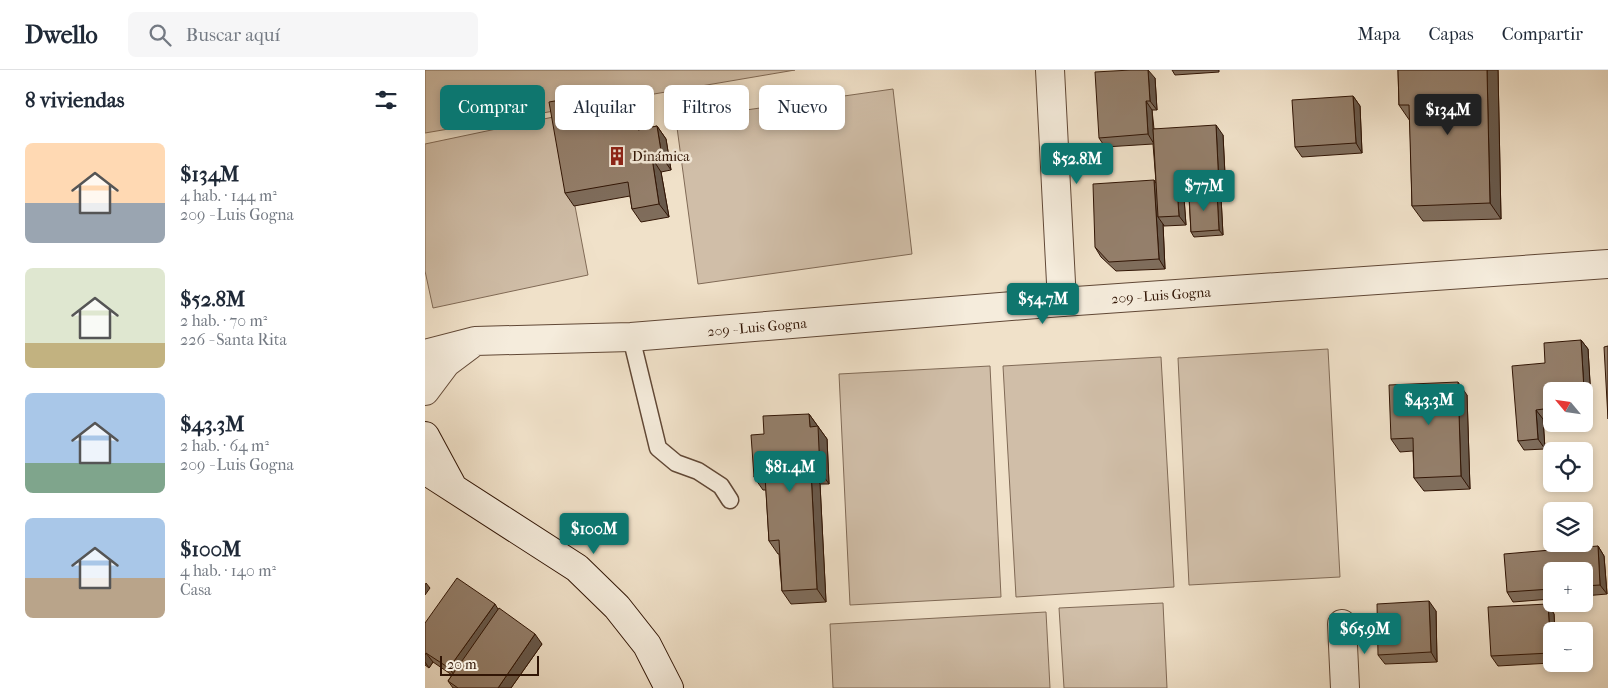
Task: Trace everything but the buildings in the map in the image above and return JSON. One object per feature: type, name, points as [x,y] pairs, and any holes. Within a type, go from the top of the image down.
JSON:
[{"type":"street","points":[[1050,70],[1062,302]]},
{"type":"street","name":"209 - Luis Gogna","points":[[425,354],[475,341],[631,337],[1062,302],[1608,264]]},
{"type":"street","points":[[425,391],[446,363],[475,341]]},
{"type":"street","points":[[425,436],[452,487]]},
{"type":"street","points":[[425,470],[577,568],[617,606],[647,645],[669,688]]},
{"type":"street","points":[[1342,624],[1345,688]]},
{"type":"lane","points":[[631,337],[658,448],[676,463],[698,471],[721,486],[730,500]]},
{"type":"shaded area","points":[[425,70],[795,70],[707,85],[664,85],[664,92],[654,94],[654,85],[555,85],[555,111],[545,113],[545,85],[440,85],[440,130],[443,130],[425,133]]},
{"type":"shaded area","points":[[893,89],[912,254],[698,284],[677,130],[749,130],[749,110],[759,108],[759,130],[845,130],[845,96]]},
{"type":"shaded area","points":[[555,117],[555,130],[561,130],[588,275],[433,308],[425,271],[425,144],[492,130],[545,130],[545,119]]},
{"type":"shaded area","points":[[1328,349],[1340,577],[1189,585],[1178,358]]},
{"type":"shaded area","points":[[1161,357],[1174,587],[1016,597],[1003,366]]},
{"type":"shaded area","points":[[990,366],[1001,597],[850,605],[839,374]]},
{"type":"shaded area","points":[[1163,603],[1167,688],[1064,688],[1059,608]]},
{"type":"shaded area","points":[[1046,612],[1050,688],[833,688],[830,624]]},
{"type":"place","name":"Dinámica","points":[[617,156]]}]
